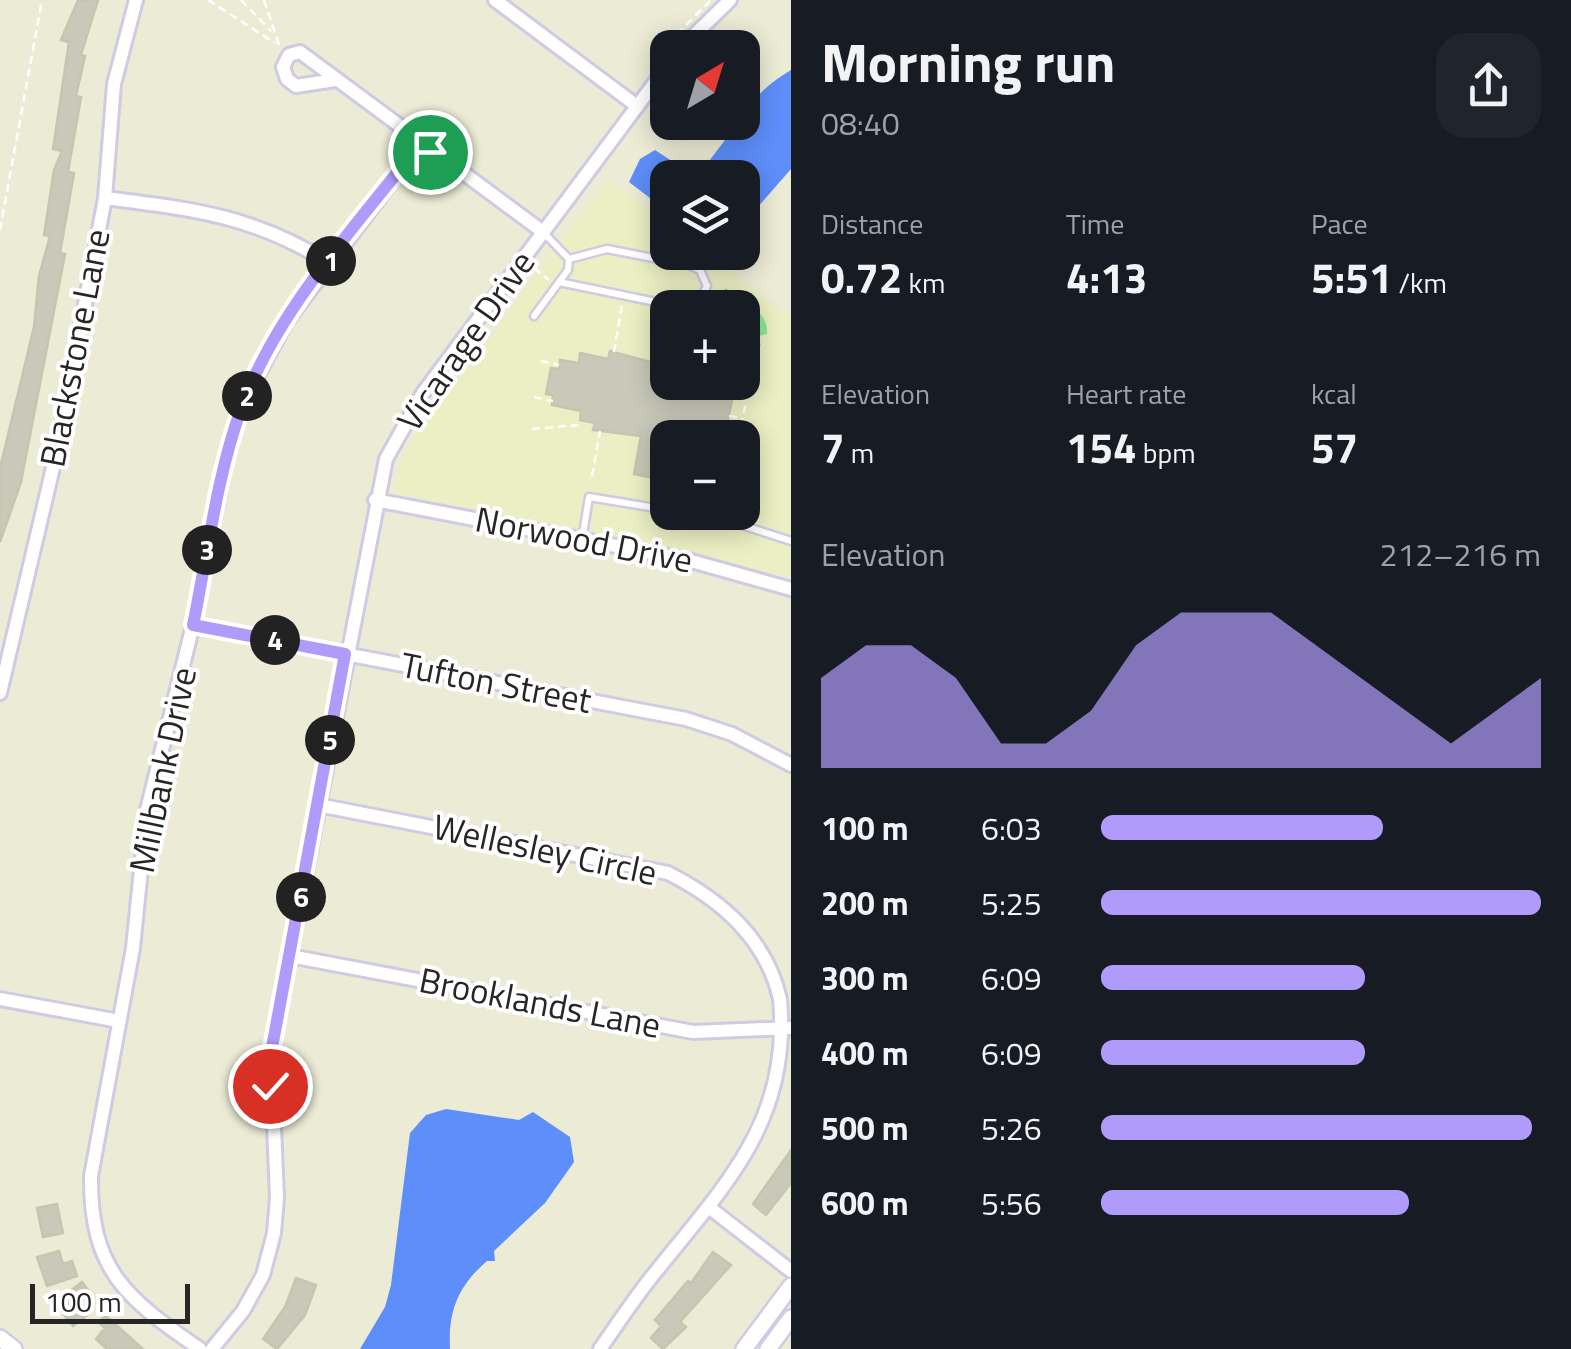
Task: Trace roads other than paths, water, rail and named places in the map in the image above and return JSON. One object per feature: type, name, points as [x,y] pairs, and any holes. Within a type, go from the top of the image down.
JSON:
[{"type":"street","name":"Blackstone Lane","points":[[0,693],[59,442],[104,198],[114,84],[136,0]]},
{"type":"street","points":[[494,0],[637,106]]},
{"type":"street","points":[[699,30],[730,0]]},
{"type":"street","points":[[335,80],[296,86],[287,79],[283,67],[288,55],[300,52],[543,232]]},
{"type":"street","name":"Vicarage Drive","points":[[212,1349],[243,1311],[263,1276],[274,1234],[278,1198],[271,1053],[345,654],[386,458],[423,393],[650,89]]},
{"type":"street","name":"Millbank Drive","points":[[200,1349],[131,1298],[112,1274],[98,1244],[90,1211],[90,1176],[133,948],[147,810],[193,625],[220,482],[242,405],[286,322],[420,144]]},
{"type":"street","points":[[104,198],[230,216],[292,240],[329,263]]},
{"type":"street","name":"Norwood Drive","points":[[375,500],[732,569],[791,590]]},
{"type":"street","name":"Tufton Street","points":[[193,625],[686,719],[732,734],[791,766]]},
{"type":"street","name":"Wellesley Circle","points":[[318,805],[668,873],[701,890],[738,920],[763,953],[789,1029],[786,1066],[768,1129],[600,1349]]},
{"type":"street","name":"Brooklands Lane","points":[[290,956],[694,1032],[789,1029]]},
{"type":"street","points":[[0,999],[119,1020]]},
{"type":"street","points":[[710,1208],[791,1271]]},
{"type":"street","points":[[744,1349],[791,1286]]},
{"type":"street","points":[[768,1349],[791,1318]]},
{"type":"street","points":[[0,1338],[14,1349]]},
{"type":"lane","points":[[543,232],[569,259]]},
{"type":"lane","points":[[569,259],[608,249],[689,265],[700,270],[705,290]]},
{"type":"lane","points":[[534,316],[560,282],[569,259]]},
{"type":"lane","points":[[560,282],[650,301]]},
{"type":"lane","points":[[582,540],[589,497],[650,507]]},
{"type":"lane","points":[[757,530],[791,541]]},
{"type":"water","points":[[791,70],[791,169],[760,205],[760,160],[710,160],[725,140],[760,140],[760,94]]},
{"type":"water","points":[[655,150],[670,160],[650,160],[650,198],[629,182],[640,159]]},
{"type":"water","points":[[446,1109],[519,1120],[533,1112],[570,1137],[574,1162],[545,1203],[494,1251],[495,1261],[487,1261],[462,1290],[453,1311],[450,1349],[360,1349],[385,1307],[391,1285],[410,1133],[426,1115]]}]
